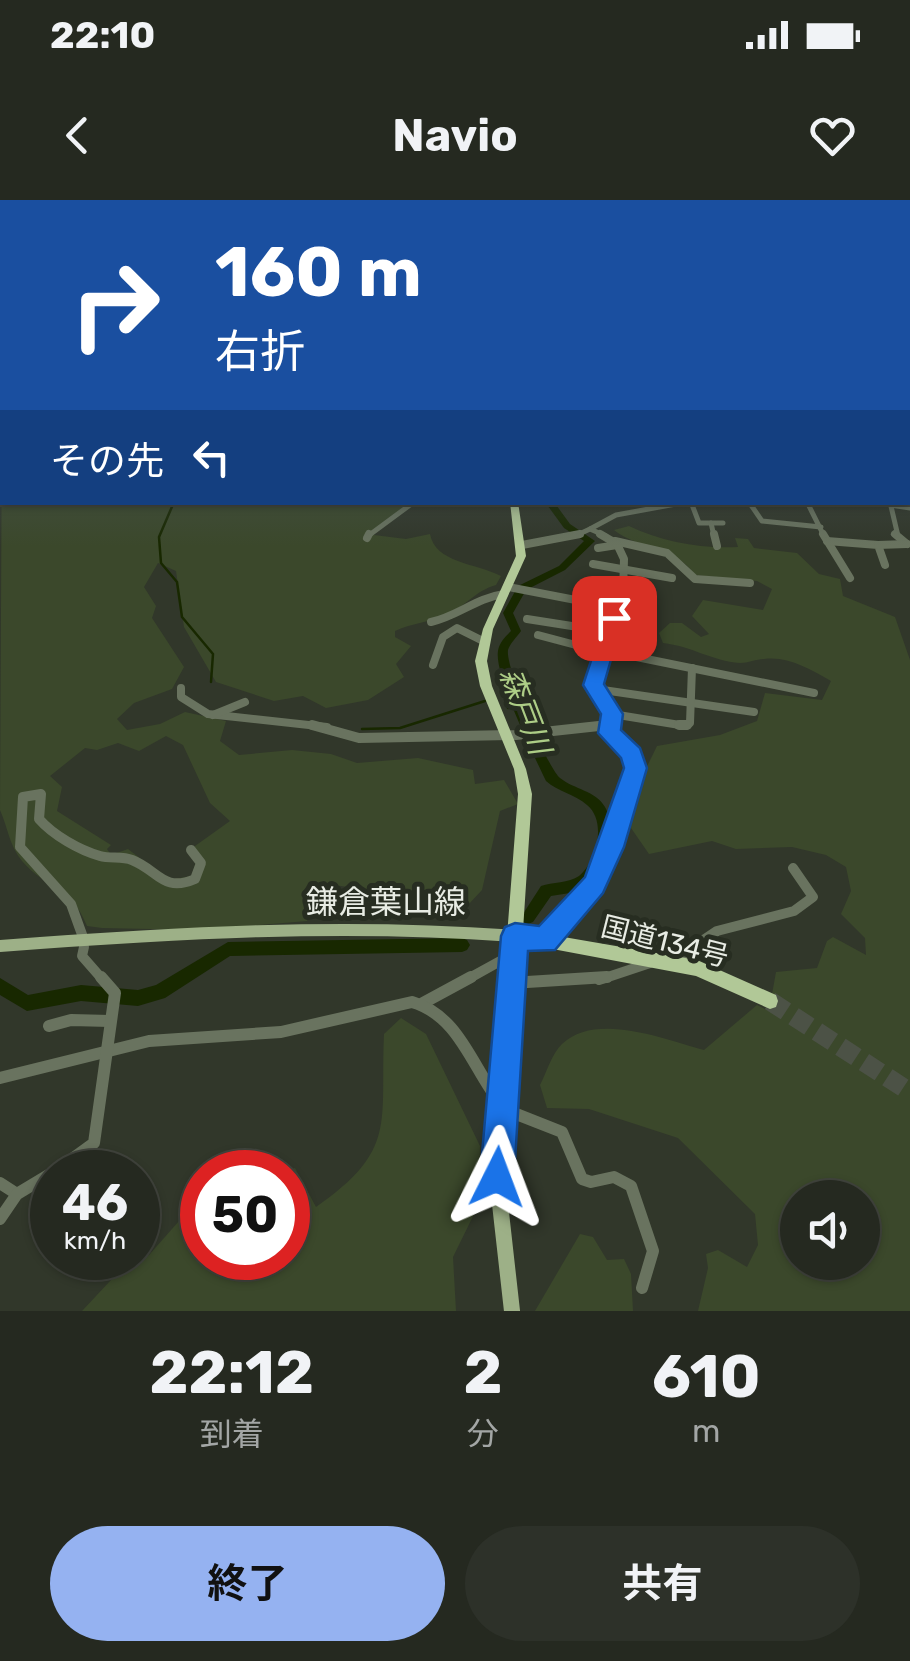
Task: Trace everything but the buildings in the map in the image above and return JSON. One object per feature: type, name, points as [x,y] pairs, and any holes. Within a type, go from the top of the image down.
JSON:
[{"type":"highway","points":[[514,945],[526,807],[523,782],[486,686],[483,642],[514,591],[522,545],[515,505]]},
{"type":"highway","name":"国道134号","points":[[514,945],[545,940],[664,961],[718,976],[770,1002]]},
{"type":"main road","name":"鎌倉葉山線","points":[[0,946],[324,931],[450,930],[514,945]]},
{"type":"main road","points":[[512,1311],[498,1208],[501,1106],[514,945]]},
{"type":"street","points":[[367,538],[379,523],[404,514],[412,505]]},
{"type":"street","points":[[522,545],[584,532],[619,510],[659,510],[678,505]]},
{"type":"street","points":[[691,505],[700,523],[723,523]]},
{"type":"street","points":[[751,505],[762,521],[820,527]]},
{"type":"street","points":[[809,505],[850,578]]},
{"type":"street","points":[[890,505],[895,534],[908,542]]},
{"type":"street","points":[[711,523],[717,546]]},
{"type":"street","points":[[584,532],[667,553],[696,579],[750,582]]},
{"type":"street","points":[[827,541],[878,545],[908,542]]},
{"type":"street","points":[[598,548],[616,543]]},
{"type":"street","points":[[616,543],[626,571],[607,652],[596,676],[596,689],[612,714],[686,726],[692,668]]},
{"type":"street","points":[[878,545],[885,565]]},
{"type":"street","points":[[593,564],[672,578]]},
{"type":"street","points":[[431,622],[453,617],[456,610],[484,598],[514,591],[618,608]]},
{"type":"street","points":[[527,619],[610,632]]},
{"type":"street","points":[[433,664],[443,637],[457,628],[483,642]]},
{"type":"street","points":[[538,635],[814,693]]},
{"type":"street","points":[[181,688],[179,693],[188,702],[213,714],[323,726],[379,740],[507,736],[608,726]]},
{"type":"street","points":[[596,689],[754,712]]},
{"type":"street","points":[[213,714],[245,702]]},
{"type":"street","points":[[608,726],[612,714]]},
{"type":"street","points":[[545,940],[602,871],[630,785],[635,760],[608,726]]},
{"type":"street","points":[[84,1150],[94,1143],[115,993],[82,956],[84,943],[68,901],[20,846],[23,796],[41,794],[39,819],[45,829],[99,856],[132,860],[160,882],[181,885],[195,879],[201,863],[191,850]]},
{"type":"street","points":[[511,983],[615,978],[664,961],[717,930],[794,911],[812,897],[793,868]]},
{"type":"street","points":[[0,1078],[150,1041],[281,1032],[401,1003],[423,1003],[514,945]]},
{"type":"street","points":[[423,1003],[446,1020],[501,1106],[562,1132],[582,1179],[591,1182],[614,1177],[631,1186],[652,1251],[642,1288]]},
{"type":"street","points":[[49,1026],[111,1015]]},
{"type":"street","points":[[0,1183],[17,1194]]},
{"type":"street","points":[[0,1219],[17,1194],[30,1186]]},
{"type":"green space","points":[[2,505],[409,505],[375,529],[374,535],[406,539],[430,534],[433,544],[448,557],[501,576],[496,585],[448,614],[395,631],[395,637],[411,646],[396,664],[404,677],[368,700],[326,708],[303,696],[274,701],[216,682],[184,627],[176,571],[158,563],[144,587],[156,606],[152,618],[184,667],[172,689],[134,703],[117,719],[127,730],[160,724],[185,712],[226,721],[220,741],[239,755],[292,750],[331,754],[357,763],[418,758],[473,770],[475,784],[504,780],[518,804],[500,811],[482,890],[468,905],[411,901],[355,918],[346,912],[348,887],[334,885],[319,896],[307,921],[199,930],[87,926],[73,902],[31,870],[11,843],[0,810]],"holes":[[[166,736],[183,745],[210,803],[230,821],[188,851],[196,861],[192,876],[168,880],[128,849],[111,855],[107,849],[111,845],[57,811],[62,787],[50,776],[85,748],[97,750],[118,743],[139,751]]]},
{"type":"green space","points":[[629,526],[668,540],[710,547],[738,547],[735,538],[748,539],[754,548],[797,553],[819,574],[840,579],[843,596],[895,617],[910,660],[910,1311],[698,1311],[708,1268],[706,1254],[718,1250],[747,1267],[758,1245],[755,1214],[678,1138],[589,1109],[547,1108],[540,1085],[558,1048],[576,1034],[593,1030],[632,1031],[704,1050],[757,1005],[769,1011],[776,972],[817,968],[827,941],[833,937],[866,955],[865,938],[841,914],[851,891],[846,867],[826,855],[792,847],[736,849],[712,841],[649,854],[631,828],[632,797],[657,746],[720,735],[757,721],[765,693],[822,700],[831,681],[782,659],[730,662],[663,643],[659,633],[670,623],[682,623],[701,637],[709,634],[692,616],[703,600],[763,610],[772,589],[757,581],[695,575],[677,558],[614,530]]},
{"type":"green space","points":[[401,1018],[426,1034],[480,1146],[479,1204],[453,1257],[456,1311],[82,1311],[111,1280],[160,1280],[160,1243],[180,1220],[180,1280],[310,1280],[310,1196],[316,1207],[361,1168],[372,1151],[382,1113],[384,1034]]},
{"type":"green space","points":[[580,1234],[593,1237],[607,1260],[624,1259],[631,1274],[633,1311],[535,1311]]},
{"type":"waterway","points":[[173,505],[159,537],[161,563],[177,582],[182,617],[213,654],[211,682]]},
{"type":"waterway","name":"森戸川","points":[[528,917],[546,891],[584,880],[601,852],[605,829],[592,801],[551,777],[521,713],[503,661],[506,642],[516,631],[508,613],[522,588],[562,568],[590,541],[567,526],[551,505]]},
{"type":"waterway","points":[[362,729],[400,728],[485,701]]},
{"type":"waterway","points":[[508,708],[522,705]]},
{"type":"waterway","name":"森戸川","points":[[0,986],[27,1003],[81,993],[138,998],[159,992],[228,949],[462,945]]},
{"type":"tunnel","points":[[770,1001],[910,1092]]},
{"type":"route","points":[[497,1177],[515,936],[545,940],[565,912],[594,885],[612,847],[618,813],[635,768],[632,754],[610,733],[612,714],[594,685],[608,651],[614,618]]}]
